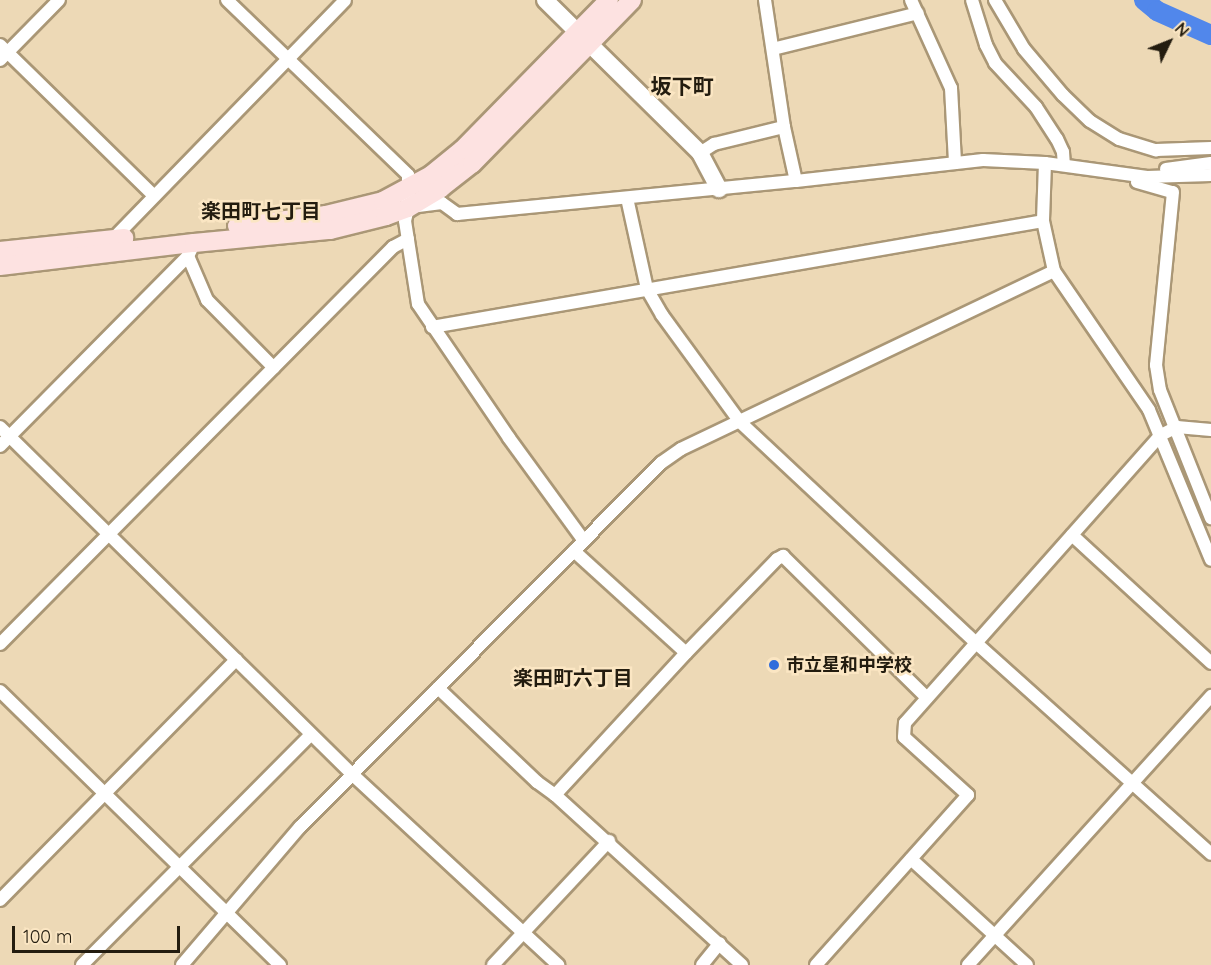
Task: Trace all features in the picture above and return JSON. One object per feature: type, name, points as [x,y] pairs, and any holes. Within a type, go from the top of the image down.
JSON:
[{"type":"main road","points":[[0,266],[191,249],[330,230],[408,208],[441,188],[472,164],[582,38],[609,0]]},
{"type":"main road","points":[[0,251],[326,215],[383,201],[431,175],[462,150],[582,38],[632,0]]},
{"type":"street","points":[[59,0],[2,52],[153,195]]},
{"type":"street","points":[[227,0],[408,176],[408,208],[405,221],[418,304],[584,541]]},
{"type":"street","points":[[112,240],[153,195],[345,0]]},
{"type":"street","points":[[545,0],[700,153],[718,189]]},
{"type":"street","points":[[765,0],[784,127],[796,182]]},
{"type":"street","points":[[912,0],[951,88],[955,163]]},
{"type":"street","points":[[972,0],[986,45],[995,63],[1041,115],[1063,152],[1064,165]]},
{"type":"street","points":[[995,0],[1024,49],[1063,95],[1090,121],[1119,139],[1156,150],[1211,148]]},
{"type":"street","points":[[773,49],[918,13]]},
{"type":"street","points":[[700,153],[714,144],[784,127]]},
{"type":"street","points":[[408,208],[442,202],[457,214],[796,182],[982,160],[1045,163],[1147,177],[1211,175]]},
{"type":"street","points":[[1045,163],[1043,221],[1054,271],[1149,410],[1211,560]]},
{"type":"street","points":[[1126,175],[1211,163]]},
{"type":"street","points":[[1126,175],[1133,180],[1173,192],[1156,366],[1160,390],[1177,427],[1211,518]]},
{"type":"street","points":[[627,198],[647,289],[662,315],[692,352],[740,422],[783,465],[975,642],[1211,854]]},
{"type":"street","points":[[432,327],[1043,221]]},
{"type":"street","points":[[0,644],[393,247],[408,239]]},
{"type":"street","points":[[0,446],[5,432],[191,249],[207,300],[274,368]]},
{"type":"street","points":[[182,965],[300,827],[662,464],[681,449],[1054,271]]},
{"type":"street","points":[[816,965],[968,795],[904,737],[905,723],[1161,435],[1177,427],[1211,430]]},
{"type":"street","points":[[5,432],[353,775],[558,965]]},
{"type":"street","points":[[1072,535],[1211,663]]},
{"type":"street","points":[[574,551],[686,653]]},
{"type":"street","points":[[555,795],[686,653],[777,559],[783,556],[927,698]]},
{"type":"street","points":[[0,900],[236,660]]},
{"type":"street","points":[[438,688],[537,782],[609,841],[742,965]]},
{"type":"street","points":[[0,691],[226,915],[280,965]]},
{"type":"street","points":[[968,965],[1211,696]]},
{"type":"street","points":[[82,965],[311,734]]},
{"type":"street","points":[[493,965],[609,841]]},
{"type":"street","points":[[911,859],[1027,965]]},
{"type":"street","points":[[702,965],[720,943]]},
{"type":"waterway","points":[[1144,0],[1157,11],[1211,35]]},
{"type":"place","name":"市立星和中学校","points":[[774,665]]},
{"type":"district","name":"坂下町","points":[[682,86]]},
{"type":"district","name":"楽田町七丁目","points":[[261,210]]},
{"type":"district","name":"楽田町六丁目","points":[[573,677]]}]
